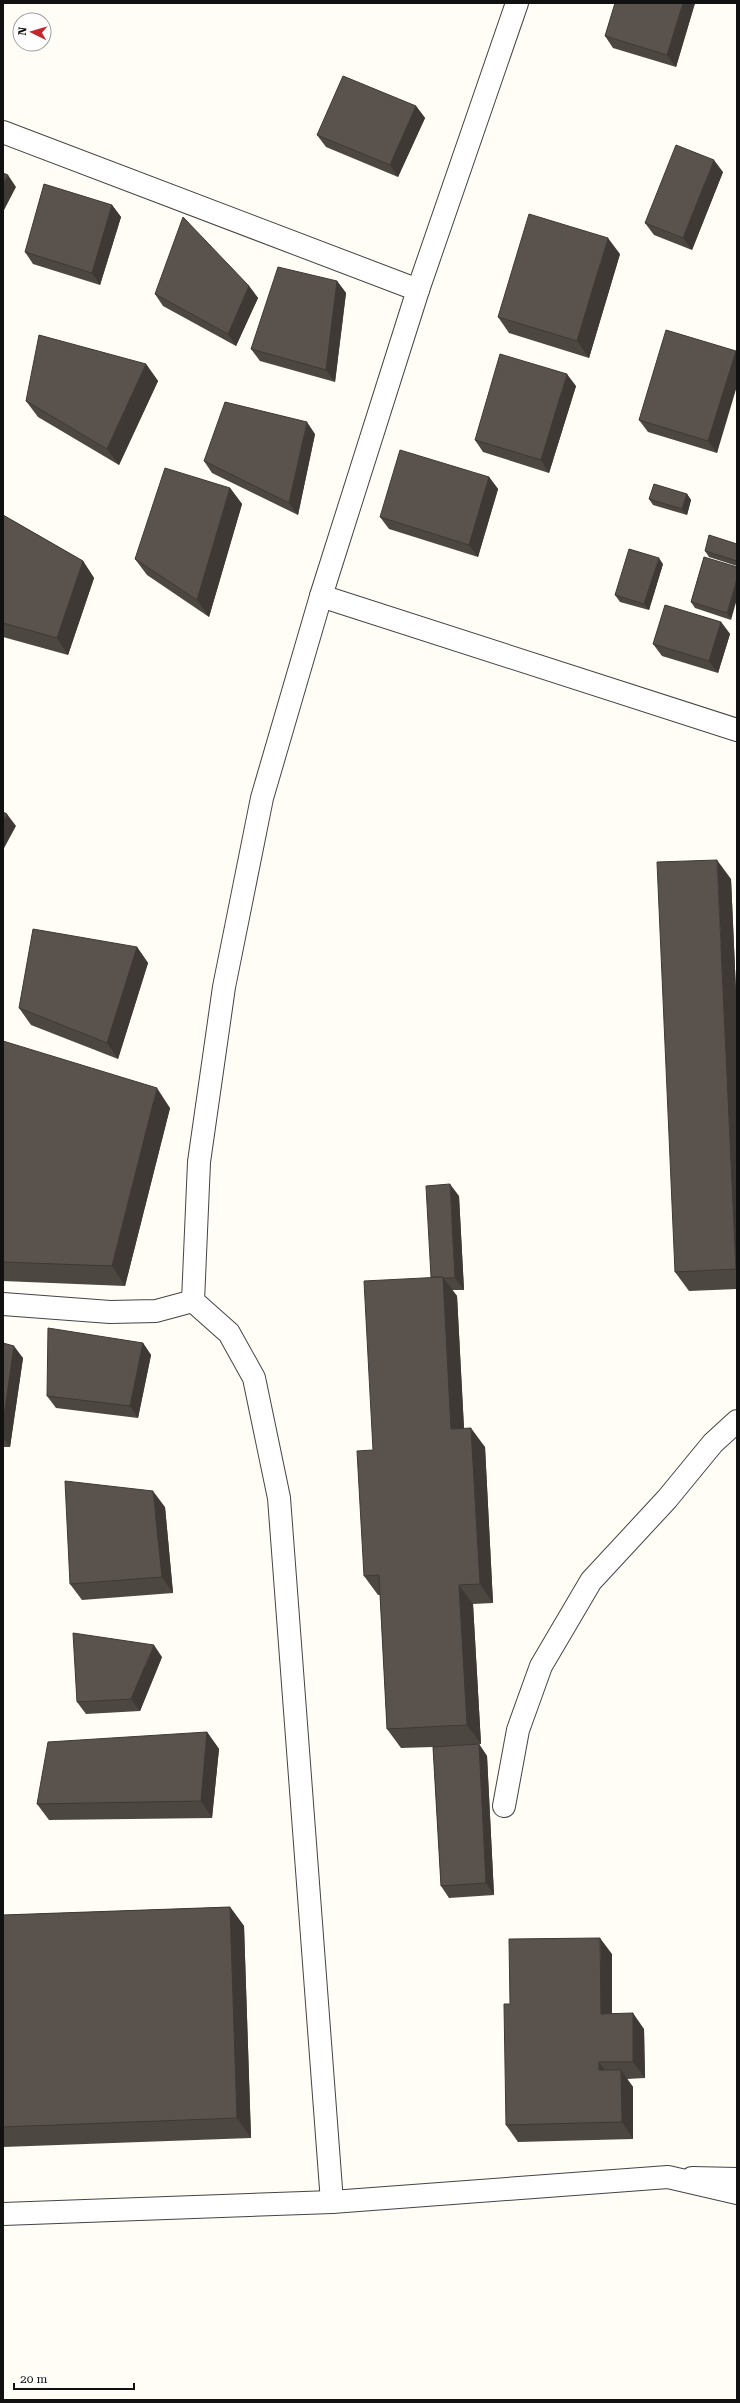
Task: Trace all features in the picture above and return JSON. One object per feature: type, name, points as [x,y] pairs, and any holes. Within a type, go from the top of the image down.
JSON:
[{"type":"street","points":[[193,1301],[199,1162],[224,987],[262,798],[321,596],[418,290],[517,3]]},
{"type":"street","points":[[3,132],[418,290]]},
{"type":"street","points":[[321,596],[737,730]]},
{"type":"street","points":[[3,1304],[110,1312],[148,1312],[193,1301]]},
{"type":"street","points":[[193,1301],[229,1332],[254,1378],[278,1498],[332,2202]]},
{"type":"street","points":[[504,1806],[518,1730],[541,1666],[591,1581],[667,1499],[713,1442],[737,1421]]},
{"type":"street","points":[[668,2177],[737,2194]]},
{"type":"street","points":[[3,2214],[332,2202],[668,2177],[737,2179]]},
{"type":"building","points":[[615,3],[683,3],[667,55],[605,36]]},
{"type":"building","points":[[343,76],[416,106],[390,165],[317,135]]},
{"type":"building","points":[[676,145],[714,160],[683,238],[645,223]]},
{"type":"building","points":[[3,173],[8,175],[3,184]]},
{"type":"building","points":[[44,184],[112,205],[92,273],[25,252]]},
{"type":"building","points":[[529,214],[608,238],[577,341],[498,317]]},
{"type":"building","points":[[183,217],[249,286],[228,334],[155,294]]},
{"type":"building","points":[[278,267],[337,281],[326,370],[251,349]]},
{"type":"building","points":[[666,330],[736,351],[708,441],[639,420]]},
{"type":"building","points":[[39,335],[146,364],[107,449],[26,401]]},
{"type":"building","points":[[500,354],[567,374],[541,460],[475,440]]},
{"type":"building","points":[[225,402],[307,422],[289,503],[204,461]]},
{"type":"building","points":[[400,450],[489,477],[469,545],[380,517]]},
{"type":"building","points":[[165,468],[230,488],[197,600],[135,559]]},
{"type":"building","points":[[654,484],[687,494],[682,509],[649,499]]},
{"type":"building","points":[[3,515],[83,561],[57,638],[3,623]]},
{"type":"building","points":[[709,535],[737,544],[737,561],[705,551]]},
{"type":"building","points":[[629,549],[659,558],[644,604],[615,595]]},
{"type":"building","points":[[704,557],[737,567],[737,578],[727,613],[691,602]]},
{"type":"building","points":[[665,605],[721,622],[709,661],[653,644]]},
{"type":"building","points":[[3,812],[7,814],[3,822]]},
{"type":"building","points":[[717,860],[736,1269],[675,1272],[657,862]]},
{"type":"building","points":[[33,929],[137,947],[107,1043],[19,1008]]},
{"type":"building","points":[[3,1041],[157,1088],[112,1266],[3,1262]]},
{"type":"building","points":[[450,1184],[455,1278],[431,1277],[426,1186]]},
{"type":"building","points":[[443,1277],[451,1429],[471,1428],[480,1584],[459,1585],[467,1725],[387,1729],[379,1575],[364,1576],[357,1451],[373,1450],[364,1281]]},
{"type":"building","points":[[48,1328],[143,1343],[130,1406],[47,1396]]},
{"type":"building","points":[[3,1343],[14,1346],[3,1423]]},
{"type":"building","points":[[65,1481],[153,1491],[162,1577],[70,1584]]},
{"type":"building","points":[[73,1633],[154,1645],[131,1699],[77,1702]]},
{"type":"building","points":[[207,1732],[201,1801],[37,1804],[48,1742]]},
{"type":"building","points":[[479,1744],[486,1883],[441,1886],[433,1747]]},
{"type":"building","points":[[230,1907],[237,2118],[3,2127],[3,1915]]},
{"type":"building","points":[[600,1938],[601,2014],[633,2013],[633,2062],[599,2062],[599,2070],[621,2070],[622,2122],[506,2125],[504,2004],[510,2004],[509,1939]]}]
